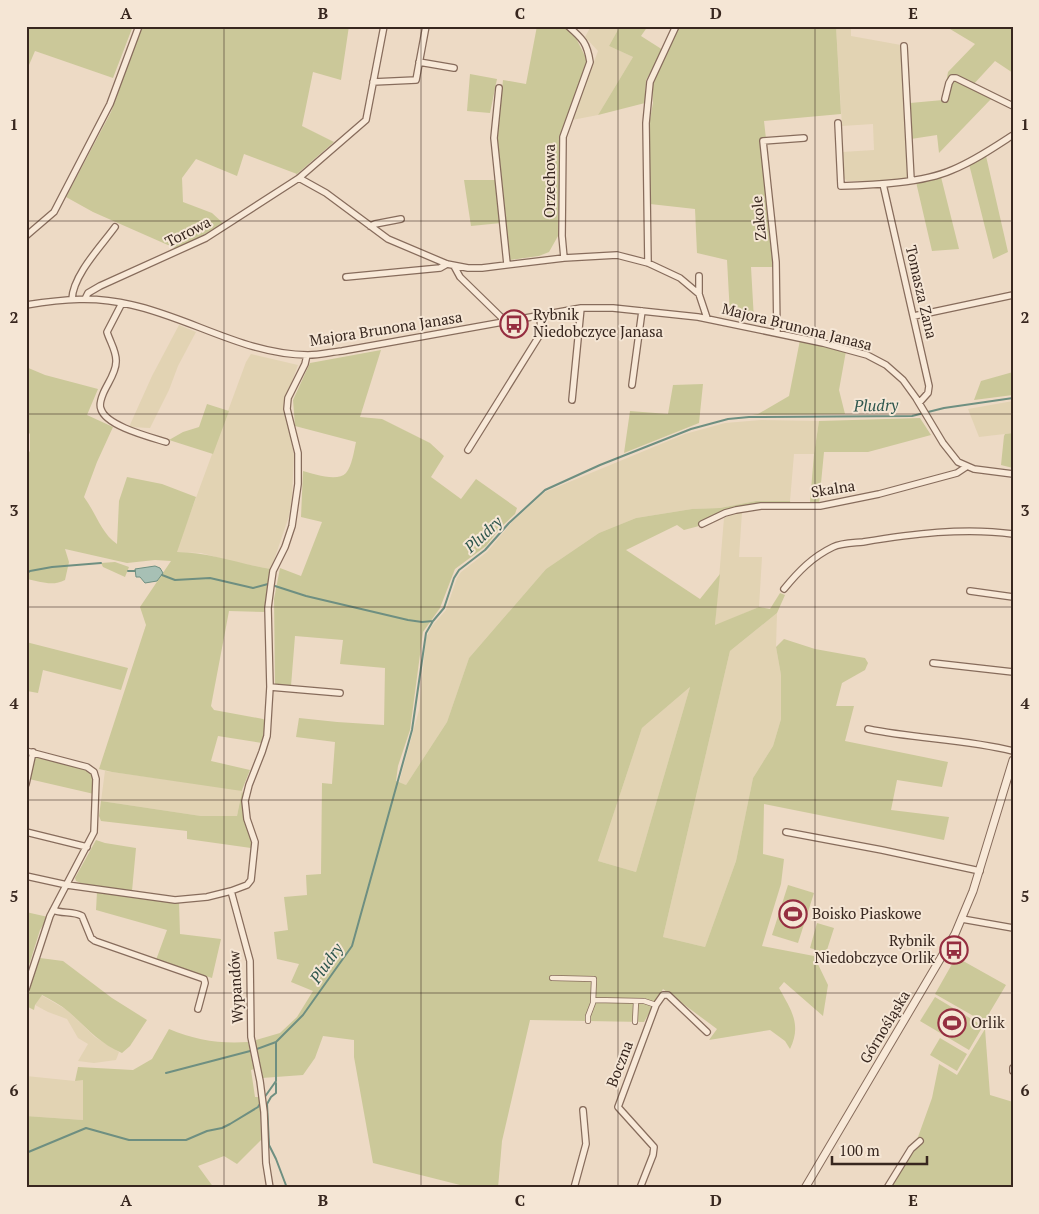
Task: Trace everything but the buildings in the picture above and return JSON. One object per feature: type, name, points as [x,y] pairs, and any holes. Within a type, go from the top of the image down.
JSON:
[{"type":"street","points":[[26,236],[54,212],[110,104],[139,26]]},
{"type":"street","points":[[384,26],[366,120],[299,178],[326,193],[388,239],[447,264],[474,268],[564,258],[617,255],[648,262],[680,278],[699,294]]},
{"type":"street","points":[[373,82],[416,80],[426,26]]},
{"type":"street","name":"Orzechowa","points":[[564,258],[562,236],[563,137],[590,62],[588,50],[583,39],[568,26]]},
{"type":"street","points":[[648,262],[646,123],[650,82],[676,26]]},
{"type":"street","points":[[904,46],[911,180]]},
{"type":"street","points":[[419,62],[454,68]]},
{"type":"street","points":[[945,99],[949,83],[952,78],[956,78],[1013,106]]},
{"type":"street","points":[[499,88],[494,138],[507,264]]},
{"type":"street","points":[[838,124],[841,186],[883,184],[952,171],[1013,135]]},
{"type":"street","name":"Zakole","points":[[777,333],[776,262],[763,141],[804,138]]},
{"type":"street","name":"Torowa","points":[[85,299],[88,293],[100,286],[206,238],[299,178]]},
{"type":"street","name":"Tomasza Zana","points":[[883,184],[929,386],[928,393],[921,406]]},
{"type":"street","points":[[370,226],[401,219]]},
{"type":"street","points":[[72,299],[78,278],[115,227]]},
{"type":"street","points":[[346,277],[440,268],[447,264]]},
{"type":"street","points":[[454,266],[460,277],[501,317],[503,322]]},
{"type":"street","points":[[698,276],[699,294],[707,318]]},
{"type":"street","points":[[914,316],[1013,295]]},
{"type":"street","name":"Majora Brunona Janasa","points":[[26,305],[72,299],[122,303],[152,310],[254,346],[290,354],[307,355],[342,351],[581,308],[606,307],[707,318],[850,350],[875,358],[899,376],[921,406],[954,458],[966,467]]},
{"type":"street","points":[[122,303],[107,332],[115,354],[116,364],[100,404],[101,410],[107,417],[119,425],[166,442]]},
{"type":"street","points":[[572,400],[581,308]]},
{"type":"street","points":[[632,385],[642,311]]},
{"type":"street","points":[[468,450],[542,333],[540,315]]},
{"type":"street","points":[[26,876],[67,885],[175,900],[207,897],[231,891],[247,885],[252,877],[255,842],[247,819],[245,801],[267,736],[270,688],[268,608],[274,571],[292,526],[298,484],[298,453],[287,409],[291,389],[305,364],[307,355]]},
{"type":"street","points":[[966,467],[1013,474]]},
{"type":"street","name":"Skalna","points":[[702,524],[725,513],[747,508],[820,506],[846,501],[930,481],[957,473],[966,467]]},
{"type":"street","points":[[784,589],[802,566],[834,546],[894,537],[953,532],[1013,534]]},
{"type":"street","points":[[970,591],[1013,596]]},
{"type":"street","points":[[933,663],[1013,672]]},
{"type":"street","points":[[270,688],[340,693]]},
{"type":"street","points":[[868,729],[1013,751]]},
{"type":"street","points":[[26,784],[30,751],[88,767],[94,772],[96,788],[94,832],[53,910],[26,989]]},
{"type":"street","name":"Górnośląska","points":[[804,1188],[937,967],[962,919],[980,871],[1013,760]]},
{"type":"street","points":[[26,832],[87,848]]},
{"type":"street","points":[[786,832],[980,871]]},
{"type":"street","name":"Wypandów","points":[[231,891],[250,961],[251,1037],[264,1112],[266,1163],[270,1188]]},
{"type":"street","points":[[53,910],[59,913],[82,916],[90,938],[96,941],[204,979],[205,982],[198,1009]]},
{"type":"street","points":[[962,919],[1013,928]]},
{"type":"street","points":[[552,978],[594,979],[593,1000],[588,1021]]},
{"type":"street","points":[[593,1000],[636,1000],[656,1005],[663,995],[668,995],[707,1032]]},
{"type":"street","points":[[635,1022],[636,1000]]},
{"type":"street","name":"Boczna","points":[[640,1188],[653,1155],[654,1147],[618,1107],[656,1005]]},
{"type":"street","points":[[574,1188],[586,1144],[583,1110]]},
{"type":"street","points":[[887,1188],[911,1149],[920,1140]]},
{"type":"shaded area","points":[[26,26],[133,26],[113,78],[35,51],[26,72]]},
{"type":"shaded area","points":[[142,26],[349,26],[341,80],[313,72],[302,126],[334,142],[297,174],[244,154],[237,176],[196,159],[182,178],[183,202],[212,213],[224,224],[177,249],[93,212],[66,197],[111,112]]},
{"type":"shaded area","points":[[537,26],[565,26],[578,37],[577,40],[587,63],[561,135],[558,236],[549,252],[539,256],[510,260],[497,135],[503,80],[526,84]]},
{"type":"shaded area","points":[[591,26],[620,26],[609,46],[633,57],[598,115],[572,120],[598,51],[585,37]]},
{"type":"shaded area","points":[[620,26],[648,26],[641,36],[663,50],[646,80],[645,103],[598,115],[633,57],[609,46]]},
{"type":"shaded area","points":[[678,26],[836,26],[841,114],[764,121],[766,139],[760,139],[773,267],[751,267],[754,320],[730,315],[727,260],[697,253],[695,209],[650,204],[652,82]]},
{"type":"shaded area","points":[[836,26],[851,26],[851,36],[901,45],[908,178],[881,181],[847,181],[844,178],[842,152],[874,150],[873,124],[842,126]]},
{"type":"shaded area","points":[[945,26],[1013,26],[1013,73],[995,61],[972,86],[991,99],[939,153],[937,135],[911,139],[910,103],[943,100],[948,72],[975,44]]},
{"type":"shaded area","points":[[470,74],[497,79],[490,113],[467,111]]},
{"type":"shaded area","points":[[986,156],[1008,252],[993,259],[969,164]]},
{"type":"shaded area","points":[[941,177],[959,249],[932,251],[916,182]]},
{"type":"shaded area","points":[[464,180],[495,180],[501,223],[471,226]]},
{"type":"shaded area","points":[[179,325],[196,332],[178,366],[169,390],[150,428],[129,427],[152,376]]},
{"type":"shaded area","points":[[800,340],[846,351],[839,390],[845,414],[752,415],[758,414],[789,396]]},
{"type":"shaded area","points":[[381,350],[360,417],[382,419],[430,443],[444,456],[431,477],[461,499],[476,479],[517,508],[515,514],[501,527],[486,546],[455,569],[440,608],[423,632],[410,730],[398,766],[396,781],[406,785],[447,722],[469,658],[546,569],[599,533],[636,518],[692,509],[720,508],[756,501],[790,501],[791,504],[723,512],[699,522],[699,526],[684,530],[677,525],[626,550],[700,599],[720,574],[715,625],[759,607],[770,609],[780,593],[785,595],[777,613],[730,651],[663,937],[705,947],[736,861],[753,778],[773,746],[781,719],[781,675],[776,647],[784,639],[815,649],[865,658],[868,663],[865,670],[842,683],[836,706],[854,706],[845,741],[948,762],[942,787],[897,780],[891,810],[949,817],[944,840],[764,804],[763,854],[784,859],[781,884],[762,946],[814,956],[828,985],[823,1016],[784,982],[779,988],[794,1017],[795,1032],[790,1049],[785,1041],[770,1030],[709,1040],[717,1029],[663,989],[644,1022],[530,1020],[502,1141],[498,1188],[472,1188],[373,1163],[354,1057],[354,1040],[323,1036],[315,1058],[303,1075],[262,1078],[255,1045],[256,1040],[280,1033],[297,1017],[313,991],[291,982],[299,964],[277,959],[274,932],[288,930],[284,897],[307,895],[306,875],[321,874],[322,783],[332,784],[335,742],[296,737],[299,718],[384,725],[385,668],[340,664],[343,640],[295,636],[291,686],[275,684],[274,599],[280,568],[301,576],[322,522],[301,517],[303,471],[332,477],[342,476],[350,466],[356,442],[295,426],[293,400],[310,363]],"holes":[[[690,687],[636,872],[598,861],[642,728]]]},
{"type":"shaded area","points":[[251,354],[298,365],[285,401],[285,413],[294,454],[292,497],[289,516],[271,569],[238,563],[201,553],[176,552],[246,362]]},
{"type":"shaded area","points":[[26,367],[45,375],[98,389],[87,415],[113,427],[84,497],[103,529],[117,544],[119,501],[127,477],[162,484],[196,497],[177,552],[212,556],[271,569],[266,612],[229,611],[211,706],[214,710],[266,721],[262,743],[218,736],[211,761],[250,770],[242,790],[254,841],[251,848],[187,839],[187,831],[101,821],[99,816],[101,801],[201,816],[237,816],[242,791],[99,769],[146,625],[140,607],[171,561],[155,560],[127,563],[65,549],[69,562],[65,580],[51,583],[26,579],[26,456],[30,451],[30,434],[26,430]]},
{"type":"shaded area","points":[[1013,372],[1013,395],[974,400],[981,381]]},
{"type":"shaded area","points":[[703,384],[699,423],[624,453],[630,411],[668,414],[673,385]]},
{"type":"shaded area","points":[[1013,401],[1013,433],[979,437],[968,409]]},
{"type":"shaded area","points":[[207,404],[229,411],[213,454],[169,440],[183,432],[199,427]]},
{"type":"shaded area","points":[[920,418],[931,435],[868,452],[824,452],[819,504],[810,502],[819,421]]},
{"type":"shaded area","points":[[761,420],[819,421],[814,454],[794,454],[790,501],[756,501],[720,508],[692,509],[636,518],[599,533],[546,569],[469,658],[447,722],[406,785],[399,783],[419,710],[426,638],[432,626],[446,610],[457,578],[461,572],[487,552],[513,521],[545,492],[685,434],[725,423]]},
{"type":"shaded area","points":[[1013,433],[1013,468],[1001,465],[1004,436],[1005,434]]},
{"type":"shaded area","points":[[742,512],[739,557],[762,557],[759,607],[715,626],[724,518]]},
{"type":"shaded area","points":[[115,562],[129,567],[125,577],[103,567],[101,563]]},
{"type":"shaded area","points":[[155,566],[160,568],[163,573],[157,581],[145,583],[140,577],[136,577],[135,569]]},
{"type":"shaded area","points":[[777,613],[776,647],[781,675],[781,719],[773,746],[753,778],[736,861],[705,947],[663,937],[730,651]]},
{"type":"shaded area","points":[[26,642],[128,668],[121,690],[43,670],[38,693],[27,691],[26,695]]},
{"type":"shaded area","points":[[690,687],[636,872],[598,861],[642,728]]},
{"type":"shaded area","points":[[34,755],[89,771],[94,778],[94,794],[29,779]]},
{"type":"shaded area","points":[[105,771],[242,790],[237,816],[201,816],[101,801]]},
{"type":"shaded area","points":[[96,840],[136,848],[132,891],[83,884],[76,881],[75,878]]},
{"type":"shaded area","name":"Boisko Piaskowe","points":[[788,885],[814,893],[798,943],[772,935]]},
{"type":"shaded area","points":[[97,892],[142,899],[179,902],[180,934],[221,939],[212,978],[156,960],[167,930],[96,910]]},
{"type":"shaded area","points":[[26,912],[48,917],[40,930],[26,975]]},
{"type":"shaded area","points":[[817,923],[834,928],[826,953],[810,948]]},
{"type":"shaded area","points":[[956,957],[1006,985],[984,1022],[935,994]]},
{"type":"shaded area","points":[[40,958],[63,961],[112,998],[147,1020],[130,1046],[122,1053],[107,1045],[66,1009],[42,995],[34,1010],[26,1006],[26,999]]},
{"type":"shaded area","points":[[41,995],[67,1010],[95,1037],[119,1052],[116,1060],[94,1063],[78,1061],[88,1044],[78,1038],[67,1019],[35,1005]]},
{"type":"shaded area","name":"Orlik","points":[[935,997],[983,1026],[969,1050],[920,1021]]},
{"type":"shaded area","points":[[169,1029],[188,1036],[208,1040],[248,1042],[254,1069],[251,1070],[255,1097],[260,1097],[261,1140],[237,1164],[224,1156],[198,1166],[214,1188],[26,1188],[26,1116],[83,1120],[83,1080],[75,1081],[78,1067],[133,1070],[152,1059]]},
{"type":"shaded area","points":[[985,1029],[990,1095],[1013,1102],[1013,1188],[889,1188],[918,1137],[932,1098],[939,1064],[957,1075]]},
{"type":"shaded area","name":"Orlik","points":[[940,1038],[967,1054],[957,1071],[930,1055]]},
{"type":"shaded area","points":[[26,1076],[75,1081],[83,1079],[83,1120],[26,1116]]},
{"type":"waterway","name":"Pludry","points":[[166,1073],[254,1050],[276,1042],[303,1015],[352,946],[412,730],[426,633],[444,608],[454,578],[459,570],[485,550],[509,523],[545,490],[600,465],[691,429],[728,419],[749,417],[912,416],[944,408],[1013,398]]},
{"type":"waterway","points":[[26,574],[30,571],[52,567],[101,563]]},
{"type":"waterway","points":[[128,571],[135,571]]},
{"type":"waterway","points":[[162,575],[175,580],[210,578],[253,588],[268,584]]},
{"type":"waterway","points":[[275,586],[306,596],[408,620],[433,621]]},
{"type":"waterway","points":[[264,1098],[276,1081],[276,1042]]},
{"type":"waterway","points":[[276,1083],[276,1093],[267,1104],[269,1145],[287,1188]]},
{"type":"waterway","points":[[26,1153],[86,1128],[129,1140],[186,1140],[230,1124],[258,1107],[261,1102]]},
{"type":"place","name":"Rybnik Niedobczyce Janasa","points":[[514,324]]},
{"type":"place","name":"Boisko Piaskowe","points":[[793,914]]},
{"type":"place","name":"Rybnik Niedobczyce Orlik","points":[[954,950]]},
{"type":"place","name":"Orlik","points":[[952,1023]]}]
